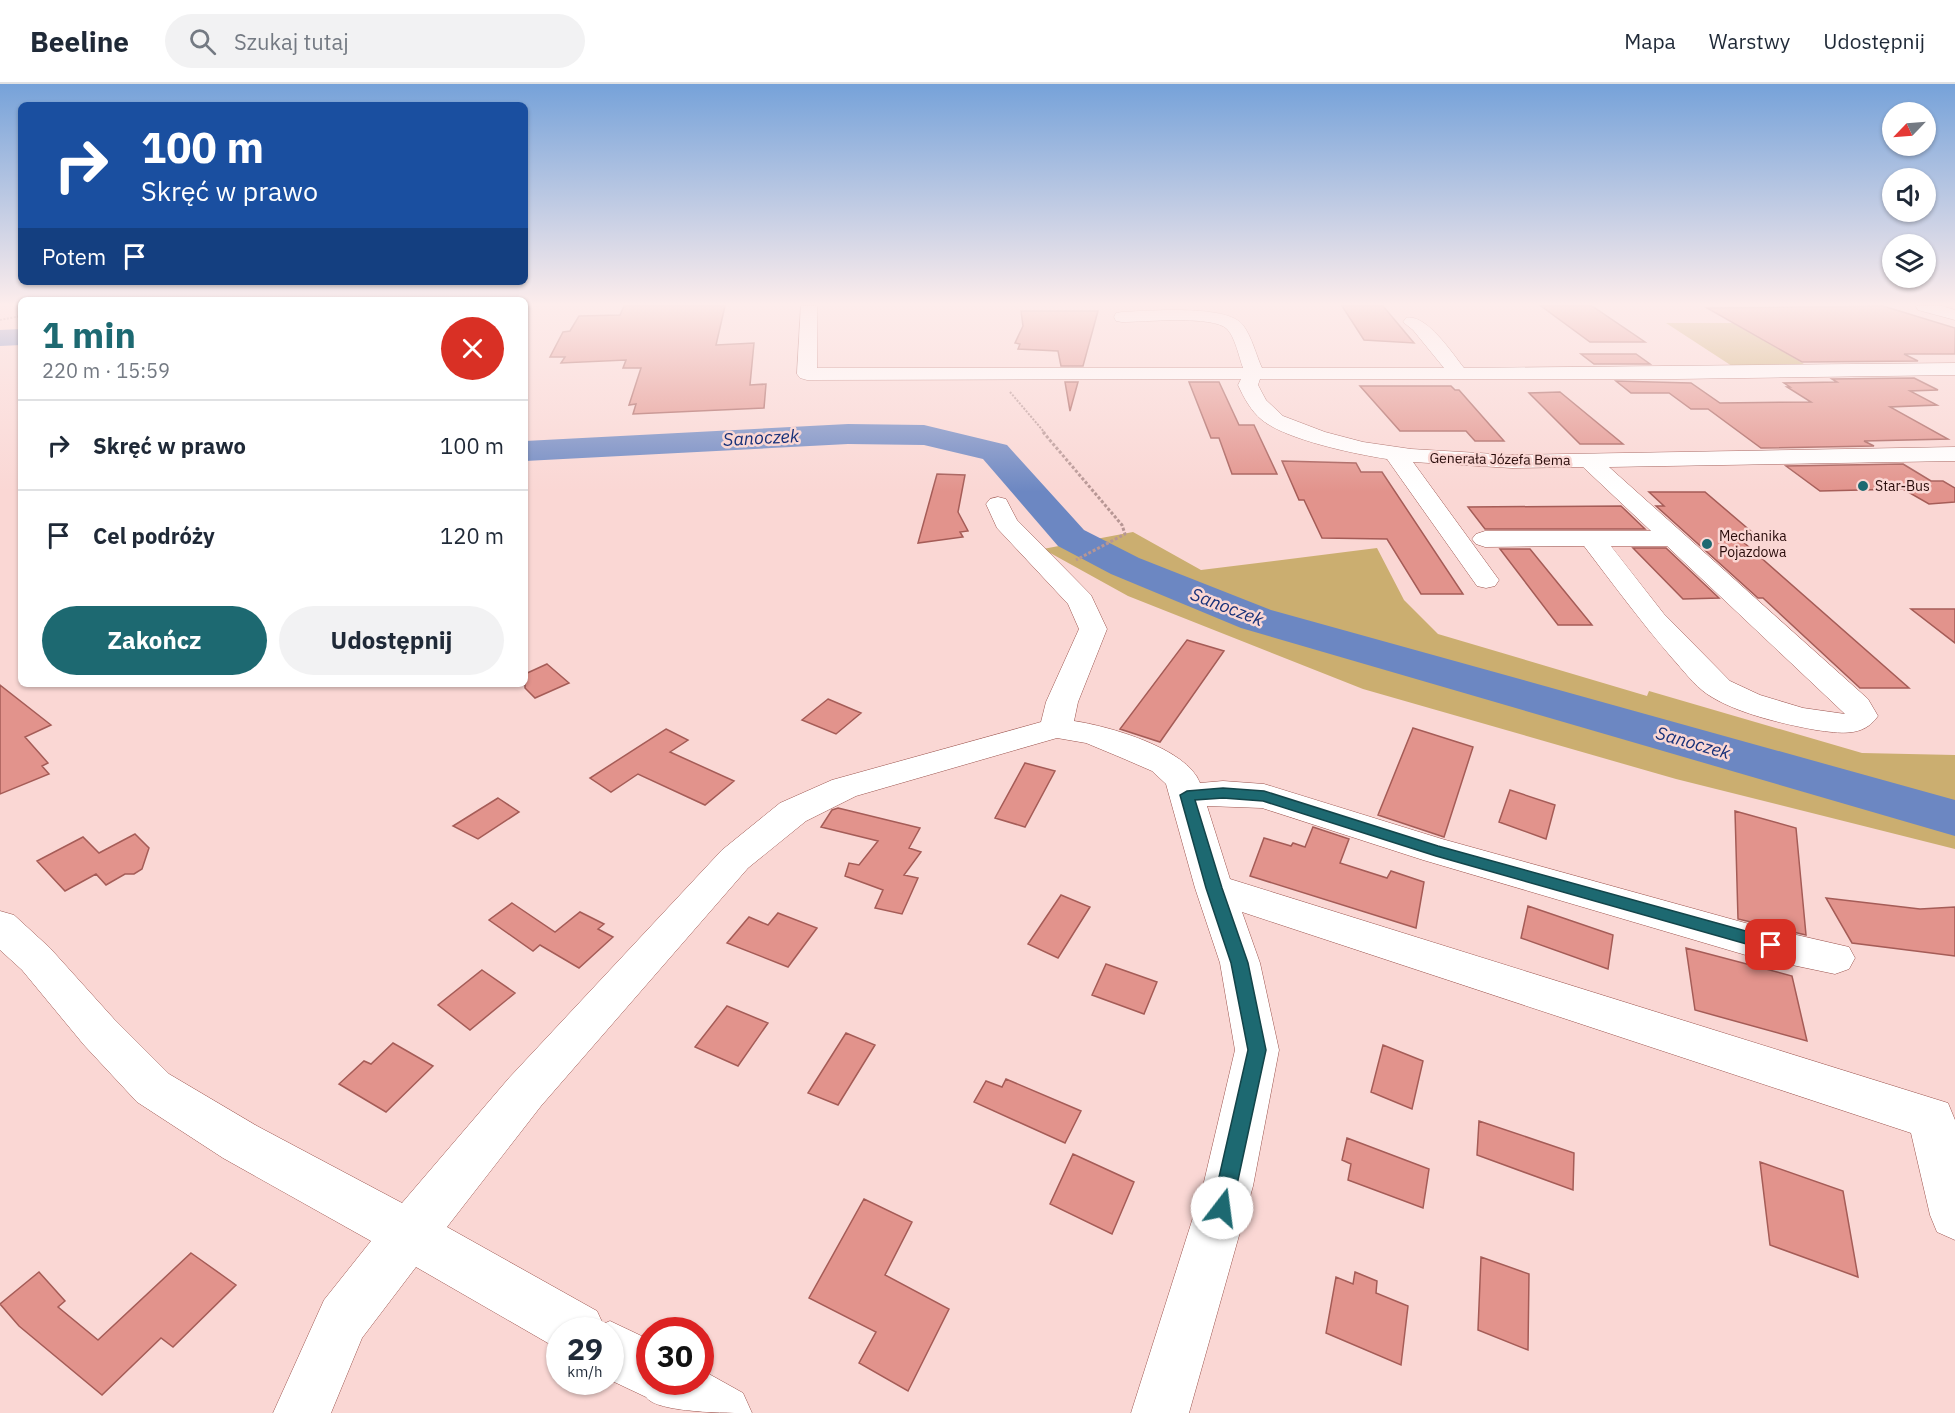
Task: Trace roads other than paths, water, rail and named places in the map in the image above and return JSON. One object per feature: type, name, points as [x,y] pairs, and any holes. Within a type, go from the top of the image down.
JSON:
[{"type":"street","points":[[807,368],[807,374],[1459,373],[1955,369]]},
{"type":"street","name":"Generała Józefa Bema","points":[[1252,368],[1254,372],[1248,385],[1261,409],[1274,419],[1310,434],[1395,454],[1436,458],[1588,460],[1955,454]]},
{"type":"street","points":[[1455,368],[1459,373]]},
{"type":"street","points":[[1395,454],[1486,580]]},
{"type":"street","points":[[1588,460],[1857,706],[1862,716],[1857,722],[1844,724],[1800,717],[1749,702],[1719,688],[1654,620],[1592,539]]},
{"type":"street","points":[[998,504],[1006,523],[1081,601],[1093,629],[1062,702],[1056,728]]},
{"type":"street","points":[[1485,539],[1673,538]]},
{"type":"street","points":[[302,1413],[343,1319],[409,1234],[525,1092],[735,859],[793,812],[844,788],[1056,728],[1093,734],[1164,763],[1182,779],[1214,888],[1240,963],[1257,1050],[1228,1186],[1160,1413]]},
{"type":"street","points":[[1187,795],[1223,793],[1264,796],[1436,851],[1749,940],[1835,958]]},
{"type":"street","points":[[1214,888],[1931,1118],[1955,1215]]},
{"type":"street","points":[[0,926],[36,959],[99,1032],[153,1088],[240,1142],[555,1317]]},
{"type":"street","points":[[691,1395],[723,1413]]},
{"type":"waterway","name":"Sanoczek","points":[[528,451],[848,434],[924,435],[995,452],[1071,538],[1125,566],[1256,619],[1955,818]]},
{"type":"place","name":"Star-Bus","points":[[1863,486]]},
{"type":"place","name":"Mechanika Pojazdowa","points":[[1707,544]]}]
